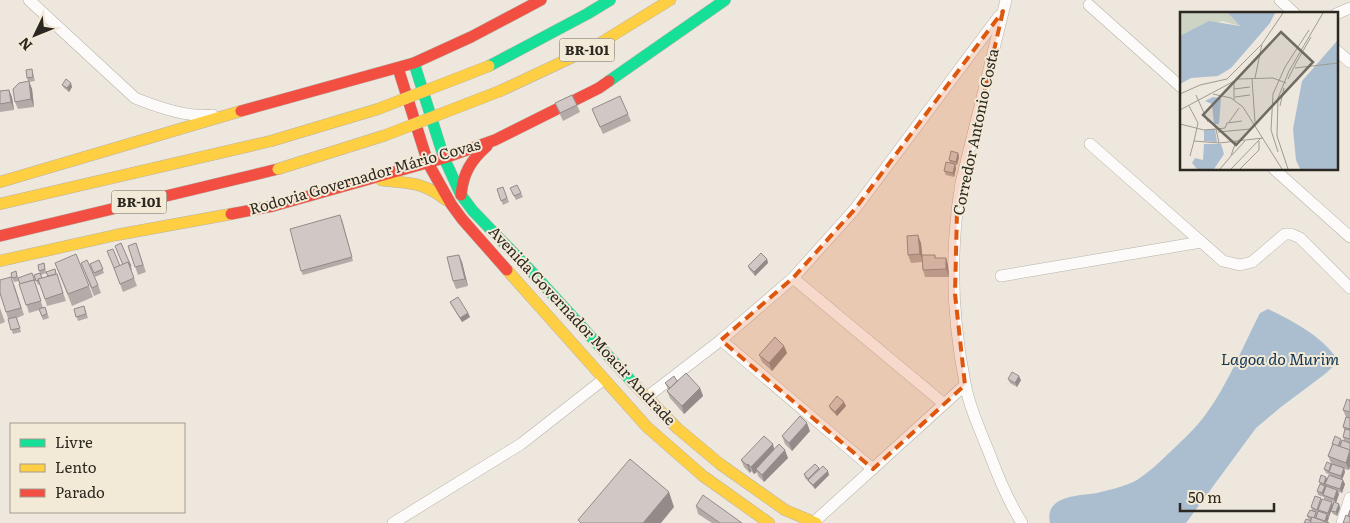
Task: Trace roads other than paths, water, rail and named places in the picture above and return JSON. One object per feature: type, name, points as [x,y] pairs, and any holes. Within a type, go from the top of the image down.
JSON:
[{"type":"main road","points":[[0,182],[237,112],[414,64],[471,37],[541,0]]},
{"type":"main road","name":"BR-101","points":[[0,204],[271,141],[378,109],[489,66],[610,0]]},
{"type":"main road","name":"BR-101","points":[[0,236],[278,169],[386,135],[500,91],[594,47],[670,0]]},
{"type":"main road","name":"Rodovia Governador Mário Covas","points":[[0,261],[116,235],[273,206],[428,163],[496,140],[600,88],[725,0]]},
{"type":"main road","name":"Avenida Governador Moacir Andrade","points":[[414,64],[444,158],[461,194],[473,211],[677,428],[720,464],[799,520],[815,523]]},
{"type":"main road","name":"Avenida Governador Moacir Andrade","points":[[398,68],[428,163],[451,204],[462,219],[647,427],[703,476],[769,523]]},
{"type":"main road","points":[[461,194],[465,171],[470,161],[496,140]]},
{"type":"main road","points":[[371,179],[417,182],[433,189],[451,204]]},
{"type":"street","points":[[29,0],[135,98],[153,106],[187,113],[210,116],[237,112]]},
{"type":"street","points":[[1280,0],[1293,8]]},
{"type":"street","points":[[1089,5],[1180,86]]},
{"type":"street","points":[[646,397],[721,340],[793,278],[855,208],[1005,6]]},
{"type":"street","name":"Corredor Antonio Costa","points":[[1005,6],[970,144],[956,212],[954,244],[955,294],[957,332],[965,385],[976,420],[1009,502],[1022,523]]},
{"type":"street","points":[[1338,13],[1350,8]]},
{"type":"street","points":[[1338,52],[1350,62]]},
{"type":"street","points":[[1090,144],[1223,261],[1240,265],[1252,262],[1285,234],[1291,234],[1300,238],[1350,288]]},
{"type":"street","points":[[1275,170],[1350,236]]},
{"type":"street","points":[[1001,276],[1201,242]]},
{"type":"street","points":[[793,278],[943,403]]},
{"type":"street","points":[[721,340],[873,469]]},
{"type":"street","points":[[393,523],[521,444],[604,379]]},
{"type":"street","points":[[815,523],[943,403],[965,385]]},
{"type":"street","points":[[1342,523],[1350,500]]},
{"type":"water","name":"Lagoa do Murim","points":[[1268,309],[1315,336],[1338,360],[1325,374],[1256,428],[1186,523],[1050,523],[1052,507],[1057,502],[1073,496],[1112,489],[1137,480],[1184,439],[1214,402],[1260,313]]}]
